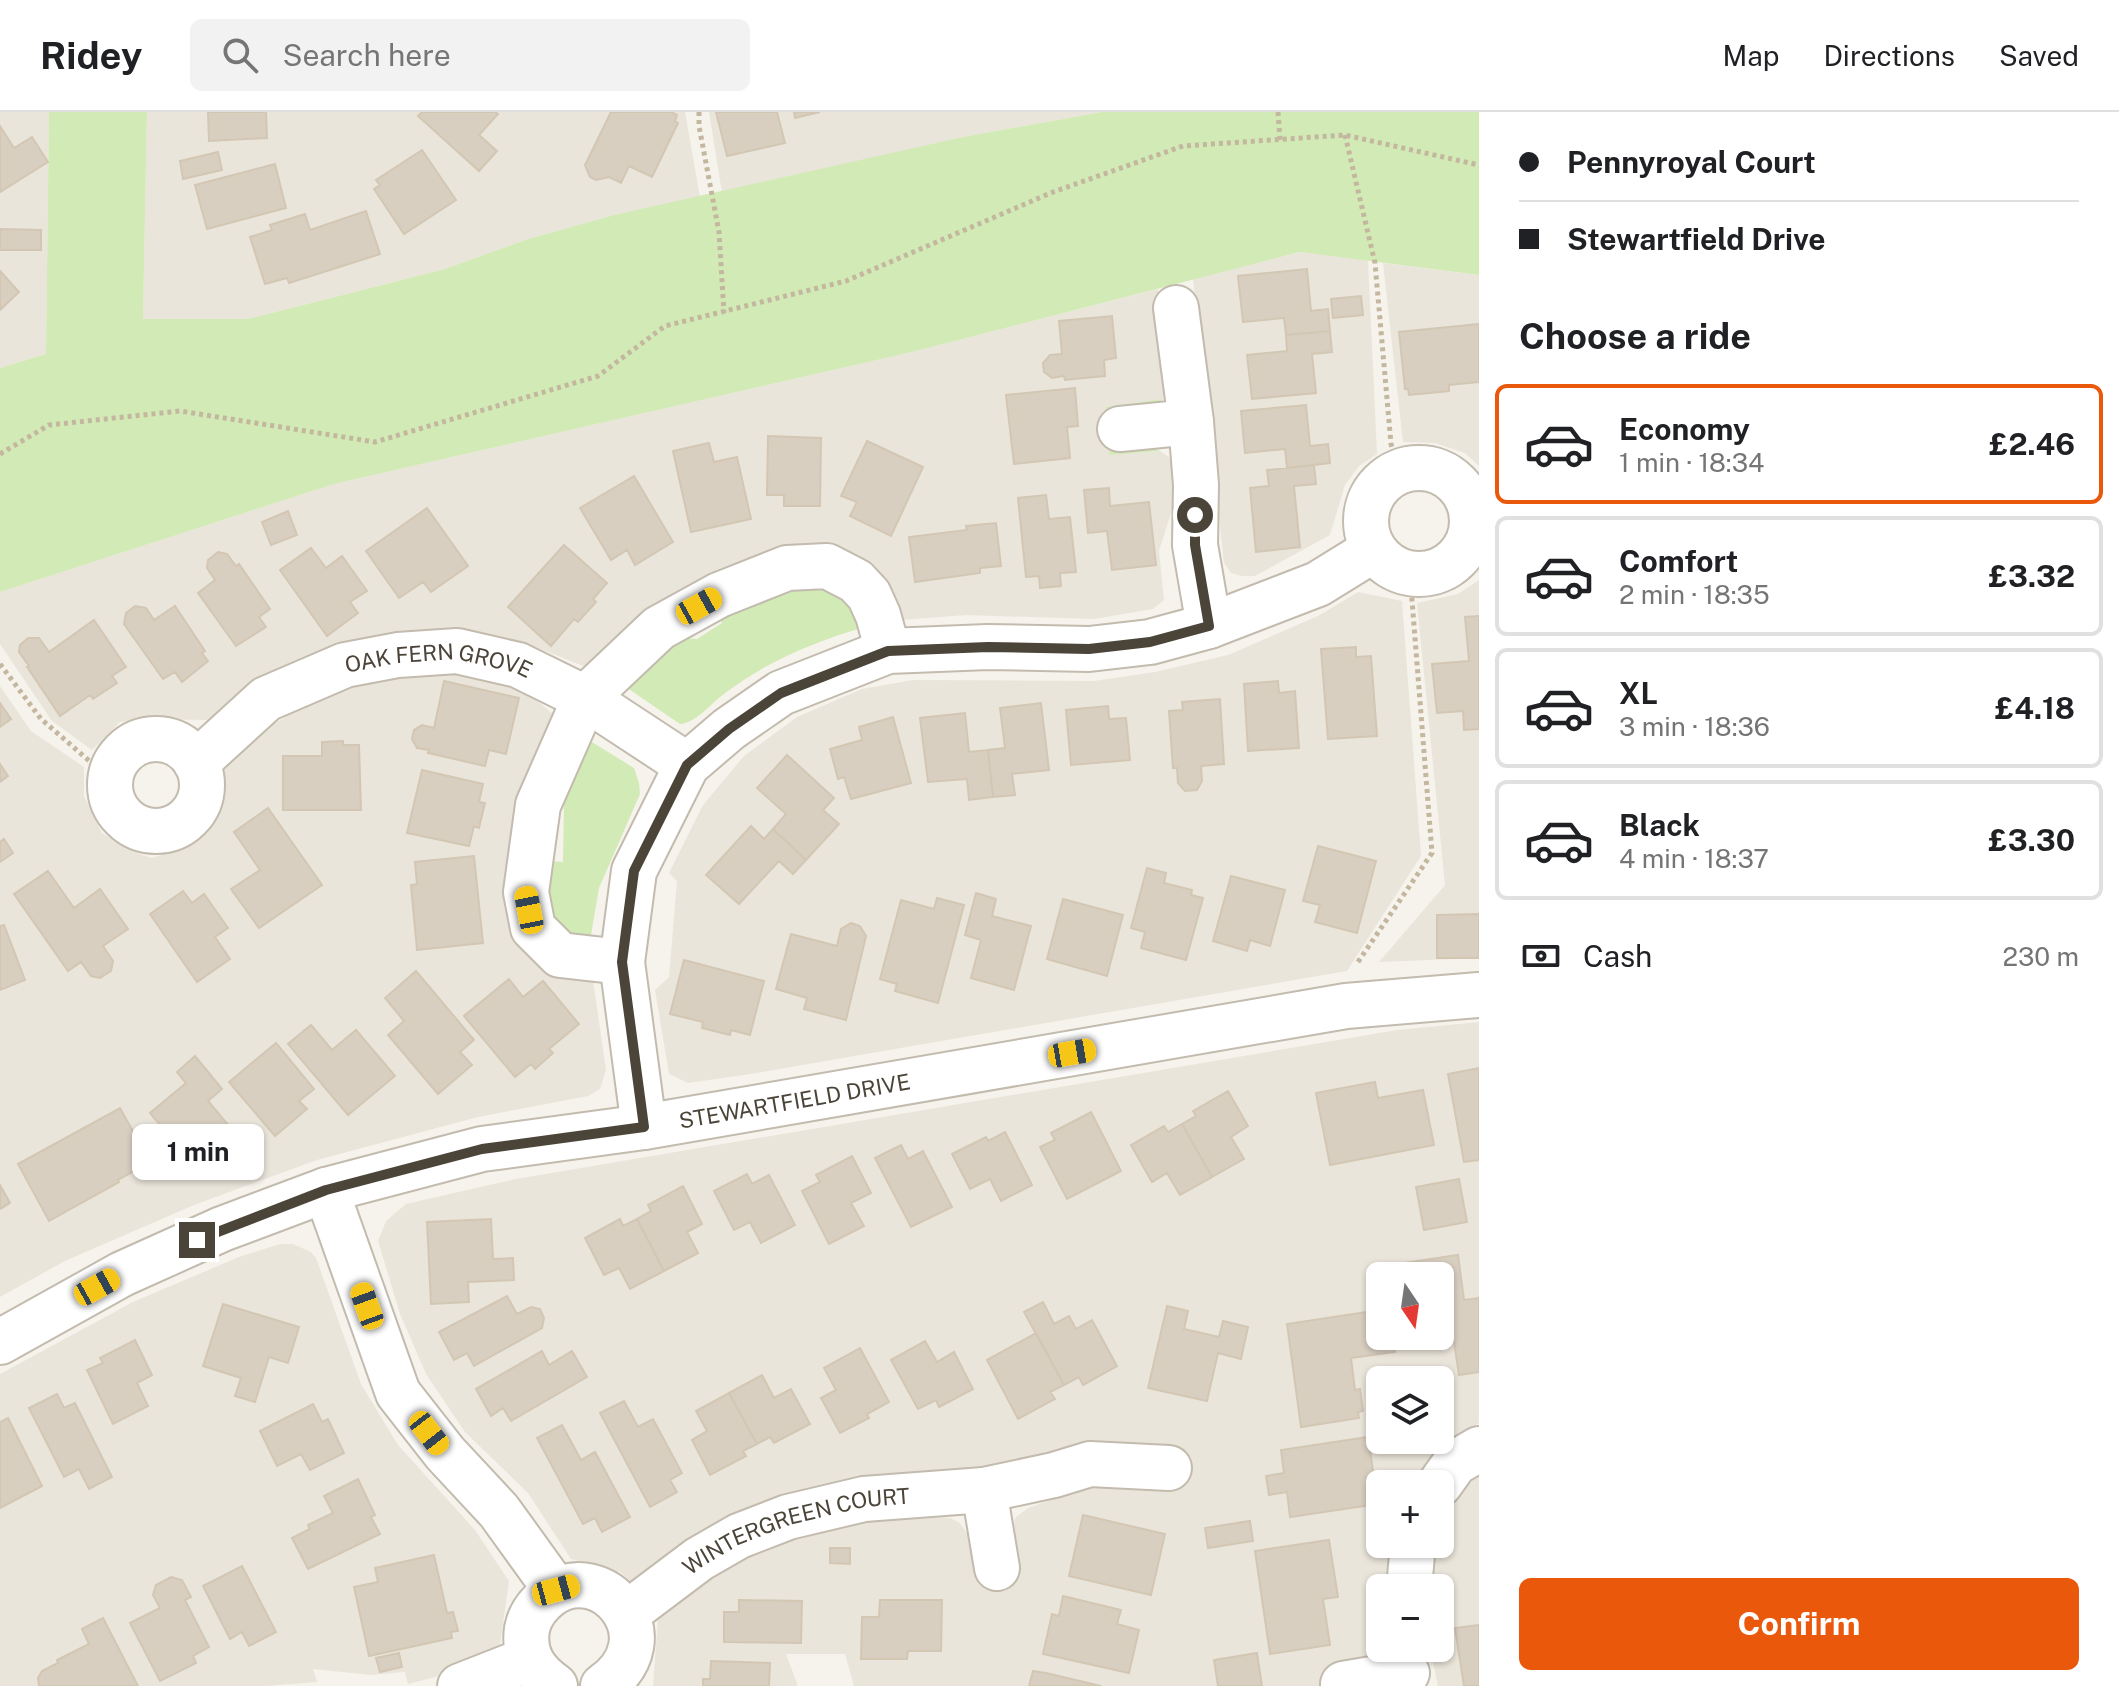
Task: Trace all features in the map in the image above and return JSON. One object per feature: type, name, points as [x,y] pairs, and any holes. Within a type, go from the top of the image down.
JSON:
[{"type":"street","points":[[1176,308],[1191,422],[1196,485],[1195,545],[1209,626]]},
{"type":"street","points":[[1120,429],[1191,422]]},
{"type":"street","points":[[1416,468],[1434,470],[1450,477],[1466,498],[1472,524],[1468,541],[1459,557],[1445,568],[1429,574],[1410,574],[1383,562],[1373,550],[1366,532],[1366,514],[1371,496],[1383,481],[1399,472],[1416,468]]},
{"type":"street","points":[[644,1127],[622,962],[634,871],[687,765],[729,729],[781,693],[888,651],[988,647],[1089,649],[1150,642],[1209,626],[1318,584],[1373,550]]},
{"type":"street","points":[[622,962],[560,955],[533,928],[526,892],[538,805],[585,698],[659,628],[719,595],[787,568],[827,566],[856,581],[869,595],[888,651]]},
{"type":"street","name":"OAK FERN GROVE","points":[[196,763],[266,699],[345,665],[398,655],[457,651],[518,665],[585,698],[687,765]]},
{"type":"street","points":[[155,739],[171,742],[185,750],[196,763],[202,791],[190,816],[178,826],[165,831],[150,831],[124,820],[110,794],[110,779],[115,764],[125,751],[155,739]]},
{"type":"street","name":"STEWARTFIELD DRIVE","points":[[0,1342],[122,1274],[222,1229],[326,1190],[482,1149],[644,1127],[1346,1006],[1479,995]]},
{"type":"street","points":[[326,1190],[398,1393],[445,1453],[499,1511],[556,1590]]},
{"type":"street","points":[[1450,1470],[1455,1463],[1479,1449]]},
{"type":"street","name":"WINTERGREEN COURT","points":[[626,1614],[699,1559],[739,1536],[788,1517],[864,1499],[984,1490],[1090,1464],[1169,1468]]},
{"type":"street","points":[[984,1490],[997,1568]]},
{"type":"street","points":[[460,1686],[542,1673],[525,1639],[529,1619],[539,1602],[556,1590],[576,1585],[596,1588],[614,1598],[626,1614],[632,1635],[629,1657],[618,1676],[603,1686]]},
{"type":"street","points":[[1343,1684],[1408,1669]]},
{"type":"path","points":[[699,112],[719,232],[724,313]]},
{"type":"path","points":[[1278,112],[1280,140]]},
{"type":"path","points":[[0,454],[49,425],[180,411],[375,442],[598,376],[665,326],[846,281],[1053,192],[1183,146],[1345,135],[1479,165]]},
{"type":"path","points":[[1345,135],[1375,263],[1391,444],[1399,472]]},
{"type":"path","points":[[1346,1006],[1356,965],[1432,853],[1410,574]]},
{"type":"path","points":[[0,664],[41,719],[110,779]]},
{"type":"shaded area","points":[[0,112],[49,112],[46,354],[0,368]]},
{"type":"shaded area","points":[[147,112],[685,112],[700,197],[614,215],[528,239],[445,269],[248,319],[143,319]]},
{"type":"shaded area","points":[[709,112],[1102,112],[963,137],[722,193]]},
{"type":"shaded area","points":[[1301,252],[1368,260],[1377,454],[1359,466],[1345,485],[1330,535],[1255,576],[1242,576],[1231,573],[1224,563],[1193,279]]},
{"type":"shaded area","points":[[1383,263],[1479,275],[1479,466],[1465,453],[1435,443],[1403,442]]},
{"type":"shaded area","points":[[1158,289],[1167,374],[1163,399],[1106,407],[1109,455],[1160,451],[1169,457],[1178,491],[1159,551],[1164,600],[1153,609],[1094,619],[966,615],[889,621],[848,560],[593,670],[526,643],[438,635],[295,667],[209,720],[144,719],[120,722],[92,750],[52,721],[0,644],[0,592],[334,484],[912,352]]},
{"type":"shaded area","points":[[1479,580],[1479,958],[1379,962],[1445,885],[1417,603],[1458,594]]},
{"type":"shaded area","points":[[1358,592],[1402,601],[1421,856],[1347,971],[751,1074],[688,1083],[669,1074],[655,990],[669,977],[677,881],[669,873],[703,805],[744,756],[797,717],[862,689],[913,680],[1094,681],[1155,672],[1228,655],[1318,616]]},
{"type":"shaded area","points":[[439,672],[509,679],[561,720],[521,825],[592,973],[606,1070],[600,1089],[588,1096],[478,1117],[317,1160],[194,1205],[65,1261],[0,1297],[0,686],[31,731],[84,767],[84,796],[102,833],[126,849],[151,858],[176,851],[207,829],[220,808],[226,759],[245,740],[326,694],[389,678]]},
{"type":"shaded area","points":[[1479,1022],[1479,1423],[1454,1438],[1454,1366],[1366,1366],[1366,1454],[1437,1454],[1427,1470],[1366,1470],[1366,1558],[1390,1558],[1386,1574],[1366,1574],[1366,1662],[1374,1662],[1339,1686],[854,1686],[845,1654],[786,1654],[798,1686],[653,1686],[658,1619],[685,1595],[757,1545],[883,1515],[950,1518],[960,1523],[968,1535],[977,1576],[1014,1570],[1009,1534],[1016,1517],[1028,1508],[1077,1491],[1076,1479],[876,1482],[816,1488],[768,1501],[719,1527],[643,1578],[631,1582],[620,1572],[571,1559],[528,1493],[465,1432],[426,1374],[400,1314],[378,1241],[386,1221],[406,1204],[516,1179],[1397,1030]]},
{"type":"shaded area","points":[[280,1244],[293,1244],[311,1252],[316,1258],[361,1384],[398,1445],[475,1530],[509,1581],[499,1652],[474,1667],[408,1684],[405,1672],[371,1675],[313,1669],[317,1682],[266,1686],[0,1686],[0,1374],[133,1302],[239,1257]]},
{"type":"shaded area","points":[[1479,1474],[1479,1686],[1438,1686],[1433,1662],[1454,1662],[1454,1574],[1428,1574],[1431,1558],[1454,1558],[1454,1500]]},
{"type":"green space","points":[[49,112],[147,112],[143,319],[248,319],[445,269],[528,239],[614,215],[963,137],[1102,112],[1479,112],[1479,275],[1300,252],[912,352],[334,484],[0,592],[0,368],[46,354]]},
{"type":"green space","points":[[1163,399],[1153,408],[1146,444],[1160,451],[1109,455],[1106,407]]},
{"type":"green space","points":[[839,584],[865,627],[826,639],[771,664],[736,685],[691,721],[680,724],[620,683],[669,637],[697,639],[722,623],[714,611],[761,591]]},
{"type":"green space","points":[[587,739],[634,768],[640,794],[599,888],[590,941],[562,932],[547,918],[549,861],[563,862],[564,803],[554,798]]},
{"type":"building","points":[[208,112],[266,112],[267,138],[209,141]]},
{"type":"building","points":[[422,112],[495,112],[498,114],[479,135],[497,151],[479,171],[418,116]]},
{"type":"building","points":[[611,112],[671,112],[677,115],[675,121],[678,123],[652,177],[629,166],[621,183],[609,177],[596,180],[590,177],[585,165]]},
{"type":"building","points":[[716,112],[777,112],[785,143],[727,156]]},
{"type":"building","points":[[794,112],[820,112],[795,118]]},
{"type":"building","points":[[0,126],[14,148],[32,137],[48,162],[0,192]]},
{"type":"building","points":[[422,150],[456,200],[404,234],[374,189],[380,185],[376,180]]},
{"type":"building","points":[[218,152],[222,170],[183,179],[180,161]]},
{"type":"building","points":[[275,164],[286,208],[207,229],[195,185]]},
{"type":"building","points":[[366,211],[380,254],[289,283],[287,278],[265,284],[250,237],[272,230],[270,225],[305,214],[310,230]]},
{"type":"building","points":[[0,229],[41,230],[41,250],[0,250]]},
{"type":"building","points":[[1307,269],[1311,311],[1328,309],[1330,331],[1286,335],[1284,318],[1243,322],[1238,276]]},
{"type":"building","points":[[0,271],[19,292],[0,310]]},
{"type":"building","points":[[1361,296],[1363,315],[1333,318],[1331,299]]},
{"type":"building","points":[[1112,316],[1116,358],[1104,360],[1105,376],[1065,380],[1064,376],[1052,378],[1044,372],[1043,363],[1050,355],[1062,354],[1059,321]]},
{"type":"building","points":[[1479,324],[1479,382],[1449,385],[1449,391],[1409,395],[1408,389],[1405,389],[1399,332]]},
{"type":"building","points":[[1330,331],[1332,352],[1312,354],[1316,393],[1252,399],[1247,355],[1287,351],[1286,335]]},
{"type":"building","points":[[1075,388],[1078,426],[1067,427],[1070,458],[1014,464],[1006,395]]},
{"type":"building","points":[[1306,405],[1310,446],[1328,444],[1330,463],[1287,468],[1285,449],[1245,453],[1241,411]]},
{"type":"building","points":[[768,436],[821,438],[820,506],[784,506],[784,495],[767,495]]},
{"type":"building","points":[[867,441],[923,467],[891,536],[850,516],[857,502],[841,496]]},
{"type":"building","points":[[709,443],[714,462],[737,457],[751,519],[691,532],[673,451]]},
{"type":"building","points":[[1314,465],[1316,484],[1294,486],[1300,547],[1256,552],[1250,488],[1269,486],[1267,470]]},
{"type":"building","points":[[634,476],[673,542],[635,565],[627,550],[611,560],[580,508]]},
{"type":"building","points":[[1109,488],[1110,506],[1149,502],[1156,565],[1112,570],[1107,531],[1088,533],[1084,490]]},
{"type":"building","points":[[1046,495],[1049,519],[1070,517],[1076,572],[1060,573],[1061,586],[1040,588],[1039,576],[1026,577],[1018,498]]},
{"type":"building","points":[[427,508],[468,566],[431,592],[423,582],[399,598],[366,551]]},
{"type":"building","points":[[288,511],[297,535],[271,545],[262,522]]},
{"type":"building","points":[[996,523],[1001,566],[980,568],[980,573],[915,582],[909,537]]},
{"type":"building","points":[[564,545],[607,583],[593,599],[596,602],[578,622],[574,619],[551,646],[508,607]]},
{"type":"building","points":[[311,548],[326,568],[342,556],[367,591],[350,602],[358,613],[327,636],[280,570]]},
{"type":"building","points":[[218,552],[227,554],[236,566],[239,564],[270,609],[259,617],[266,627],[236,646],[198,593],[215,580],[207,568],[208,560]]},
{"type":"building","points":[[135,606],[146,608],[154,620],[175,606],[205,651],[202,653],[208,661],[182,682],[175,672],[163,679],[124,624],[126,613]]},
{"type":"building","points":[[1479,616],[1479,729],[1464,730],[1463,711],[1437,713],[1432,664],[1469,661],[1465,617]]},
{"type":"building","points":[[94,620],[126,667],[112,676],[117,683],[93,699],[90,695],[60,716],[27,667],[19,652],[20,645],[28,638],[39,638],[49,652]]},
{"type":"building","points":[[1356,647],[1356,657],[1371,656],[1377,736],[1328,739],[1321,649]]},
{"type":"building","points":[[444,681],[519,698],[506,754],[489,750],[485,766],[417,748],[412,739],[414,730],[422,725],[434,728]]},
{"type":"building","points":[[1278,681],[1279,693],[1295,691],[1299,748],[1248,751],[1244,684]]},
{"type":"building","points":[[1220,699],[1224,764],[1201,766],[1202,781],[1197,790],[1185,791],[1178,783],[1177,768],[1173,768],[1169,711],[1183,710],[1182,702]]},
{"type":"building","points":[[0,703],[11,719],[0,727]]},
{"type":"building","points":[[1041,703],[1049,770],[1012,774],[1015,795],[993,797],[988,750],[1005,748],[1000,708]]},
{"type":"building","points":[[1108,706],[1109,719],[1126,718],[1130,760],[1071,765],[1066,710]]},
{"type":"building","points":[[965,713],[969,752],[988,750],[993,797],[969,800],[967,779],[928,782],[920,718]]},
{"type":"building","points":[[893,717],[911,783],[851,799],[844,777],[838,779],[830,749],[862,740],[859,727]]},
{"type":"building","points":[[343,741],[343,745],[359,745],[361,810],[283,810],[283,756],[322,756],[322,742]]},
{"type":"building","points":[[787,755],[834,798],[823,810],[839,824],[806,860],[773,829],[786,814],[757,788]]},
{"type":"building","points":[[0,764],[8,776],[0,782]]},
{"type":"building","points":[[422,770],[483,784],[479,802],[485,803],[479,828],[474,826],[469,846],[407,833]]},
{"type":"building","points":[[268,808],[322,885],[259,928],[231,889],[260,870],[234,832]]},
{"type":"building","points":[[751,826],[764,839],[773,829],[806,860],[793,874],[779,861],[739,904],[706,875]]},
{"type":"building","points":[[4,839],[13,853],[0,862],[0,842]]},
{"type":"building","points":[[1318,846],[1376,861],[1357,933],[1315,922],[1320,905],[1303,901]]},
{"type":"building","points":[[474,856],[483,943],[417,950],[411,885],[417,884],[415,862]]},
{"type":"building","points":[[1147,868],[1166,873],[1164,883],[1192,890],[1191,895],[1203,898],[1186,960],[1141,948],[1145,932],[1131,928]]},
{"type":"building","points":[[48,871],[74,908],[100,889],[128,929],[103,946],[113,961],[111,971],[100,978],[91,976],[81,962],[68,971],[14,894]]},
{"type":"building","points":[[1231,876],[1285,890],[1270,946],[1250,940],[1247,951],[1213,941]]},
{"type":"building","points":[[183,891],[192,903],[204,894],[228,928],[215,937],[230,959],[197,982],[150,914]]},
{"type":"building","points":[[976,893],[996,899],[992,916],[1031,926],[1014,990],[971,978],[981,940],[965,935]]},
{"type":"building","points":[[937,898],[964,905],[938,1003],[895,991],[897,984],[880,979],[901,900],[934,909]]},
{"type":"building","points":[[1063,899],[1123,915],[1107,976],[1047,959]]},
{"type":"building","points":[[1479,914],[1479,958],[1437,958],[1437,915]]},
{"type":"building","points":[[851,923],[860,926],[866,936],[846,1020],[804,1009],[807,998],[776,989],[791,934],[837,946],[841,929]]},
{"type":"building","points":[[4,925],[25,980],[0,990],[0,926]]},
{"type":"building","points":[[684,960],[764,981],[750,1035],[731,1030],[730,1035],[702,1028],[703,1022],[670,1014]]},
{"type":"building","points":[[416,971],[474,1040],[460,1052],[472,1065],[438,1094],[388,1035],[404,1021],[385,998]]},
{"type":"building","points":[[509,979],[523,997],[543,981],[579,1024],[549,1049],[553,1053],[535,1069],[531,1064],[515,1077],[464,1016]]},
{"type":"building","points":[[311,1025],[332,1050],[356,1030],[395,1076],[348,1115],[288,1044]]},
{"type":"building","points":[[276,1043],[314,1089],[299,1101],[307,1109],[275,1136],[229,1082]]},
{"type":"building","points":[[195,1056],[222,1089],[208,1101],[234,1132],[194,1166],[150,1113],[186,1083],[177,1072]]},
{"type":"building","points":[[1479,1068],[1479,1160],[1464,1162],[1448,1074]]},
{"type":"building","points":[[1375,1082],[1378,1098],[1423,1090],[1434,1145],[1330,1165],[1316,1093]]},
{"type":"building","points":[[1228,1091],[1248,1126],[1231,1137],[1244,1159],[1212,1177],[1182,1124],[1196,1116],[1193,1111]]},
{"type":"building","points":[[120,1108],[150,1162],[49,1221],[18,1164]]},
{"type":"building","points":[[1091,1112],[1121,1171],[1067,1199],[1040,1147],[1055,1140],[1051,1133]]},
{"type":"building","points":[[1182,1124],[1212,1177],[1180,1195],[1167,1173],[1152,1182],[1131,1145],[1164,1126],[1168,1132]]},
{"type":"building","points":[[1005,1132],[1032,1185],[1001,1201],[990,1179],[970,1189],[952,1154],[986,1137],[988,1141]]},
{"type":"building","points":[[901,1145],[908,1159],[923,1151],[952,1207],[911,1227],[875,1158]]},
{"type":"building","points":[[852,1156],[871,1193],[851,1203],[864,1226],[829,1244],[802,1191],[820,1182],[816,1175]]},
{"type":"building","points":[[747,1174],[752,1184],[769,1175],[795,1225],[761,1243],[750,1222],[734,1230],[714,1191]]},
{"type":"building","points":[[1459,1179],[1467,1222],[1424,1230],[1416,1187]]},
{"type":"building","points":[[0,1185],[10,1203],[0,1209]]},
{"type":"building","points":[[683,1186],[702,1224],[687,1232],[698,1253],[664,1271],[637,1219],[651,1211],[648,1205]]},
{"type":"building","points":[[491,1219],[493,1259],[513,1258],[514,1280],[468,1282],[469,1302],[431,1304],[427,1222]]},
{"type":"building","points":[[620,1219],[623,1226],[637,1219],[664,1271],[630,1289],[619,1268],[604,1275],[585,1238]]},
{"type":"building","points":[[1458,1255],[1464,1300],[1479,1298],[1479,1372],[1459,1375],[1454,1342],[1454,1262],[1411,1262]]},
{"type":"building","points":[[507,1296],[517,1314],[531,1307],[540,1309],[544,1318],[542,1328],[474,1366],[467,1353],[454,1360],[439,1332]]},
{"type":"building","points":[[1043,1302],[1054,1324],[1069,1316],[1076,1329],[1092,1320],[1117,1366],[1083,1385],[1079,1377],[1064,1385],[1024,1312]]},
{"type":"building","points":[[223,1304],[299,1327],[288,1363],[269,1357],[255,1402],[235,1396],[241,1378],[203,1366]]},
{"type":"building","points":[[1167,1306],[1188,1311],[1184,1329],[1219,1337],[1223,1321],[1248,1327],[1241,1359],[1218,1353],[1207,1401],[1148,1388]]},
{"type":"building","points":[[1366,1312],[1366,1350],[1395,1352],[1351,1358],[1355,1390],[1360,1389],[1363,1411],[1358,1412],[1359,1418],[1301,1427],[1287,1324]]},
{"type":"building","points":[[1036,1333],[1064,1385],[1050,1392],[1055,1399],[1018,1419],[987,1360]]},
{"type":"building","points":[[135,1340],[152,1375],[137,1383],[148,1406],[113,1424],[87,1370],[103,1363],[100,1358]]},
{"type":"building","points":[[925,1341],[937,1362],[954,1352],[973,1389],[939,1407],[936,1400],[918,1409],[891,1360]]},
{"type":"building","points":[[860,1348],[889,1402],[867,1414],[869,1418],[840,1433],[821,1398],[836,1390],[824,1368]]},
{"type":"building","points":[[542,1351],[549,1365],[572,1351],[587,1377],[511,1421],[503,1408],[491,1416],[476,1389]]},
{"type":"building","points":[[762,1375],[774,1398],[791,1389],[810,1424],[774,1443],[770,1437],[757,1444],[729,1393]]},
{"type":"building","points":[[729,1393],[757,1444],[743,1451],[746,1456],[710,1475],[692,1440],[707,1431],[696,1411]]},
{"type":"building","points":[[57,1394],[64,1408],[75,1403],[112,1477],[89,1489],[79,1469],[64,1477],[29,1408]]},
{"type":"building","points":[[624,1401],[638,1427],[653,1419],[682,1473],[670,1480],[677,1492],[650,1507],[600,1413]]},
{"type":"building","points":[[313,1404],[322,1422],[328,1419],[344,1453],[310,1470],[301,1454],[277,1466],[260,1431]]},
{"type":"building","points":[[8,1418],[42,1486],[0,1508],[0,1422]]},
{"type":"building","points":[[562,1425],[581,1460],[595,1452],[630,1517],[602,1532],[595,1518],[583,1524],[537,1438]]},
{"type":"building","points":[[1366,1437],[1366,1454],[1371,1454],[1373,1470],[1366,1470],[1366,1506],[1290,1517],[1287,1492],[1269,1495],[1266,1476],[1284,1473],[1281,1450]]},
{"type":"building","points":[[358,1479],[375,1515],[371,1517],[380,1534],[308,1569],[292,1538],[310,1529],[308,1525],[333,1513],[324,1496]]},
{"type":"building","points":[[1083,1515],[1165,1534],[1151,1595],[1069,1576]]},
{"type":"building","points":[[1250,1521],[1253,1541],[1208,1548],[1205,1528]]},
{"type":"building","points":[[1329,1540],[1338,1597],[1323,1599],[1330,1645],[1270,1654],[1255,1551]]},
{"type":"building","points":[[830,1548],[850,1548],[850,1564],[830,1563]]},
{"type":"building","points":[[434,1555],[447,1613],[453,1612],[458,1631],[451,1632],[452,1638],[369,1656],[354,1587],[378,1582],[375,1568]]},
{"type":"building","points":[[242,1566],[276,1632],[249,1646],[242,1632],[230,1639],[203,1586]]},
{"type":"building","points":[[171,1577],[182,1580],[191,1597],[185,1600],[209,1647],[193,1656],[196,1663],[160,1681],[130,1623],[160,1608],[153,1595],[156,1585]]},
{"type":"building","points":[[1063,1596],[1121,1610],[1117,1624],[1139,1630],[1129,1673],[1043,1654],[1052,1614],[1059,1616]]},
{"type":"building","points":[[739,1600],[802,1601],[801,1643],[724,1642],[724,1612],[739,1612]]},
{"type":"building","points":[[880,1600],[942,1600],[941,1651],[908,1651],[907,1659],[861,1659],[862,1617],[879,1617]]},
{"type":"building","points":[[103,1618],[138,1686],[39,1686],[38,1678],[42,1671],[89,1644],[82,1629]]},
{"type":"building","points":[[1479,1625],[1479,1686],[1464,1686],[1455,1628]]},
{"type":"building","points":[[399,1653],[402,1667],[380,1672],[376,1658]]},
{"type":"building","points":[[1257,1653],[1262,1686],[1218,1686],[1214,1660]]},
{"type":"building","points":[[711,1661],[770,1663],[769,1686],[703,1686],[703,1679],[710,1679]]},
{"type":"building","points":[[1033,1671],[1046,1673],[1101,1686],[1029,1686]]},
{"type":"route","points":[[197,1240],[326,1190],[482,1149],[644,1127],[622,962],[634,871],[687,765],[729,729],[781,693],[888,651],[988,647],[1089,649],[1150,642],[1209,626],[1195,545],[1195,515]]}]
